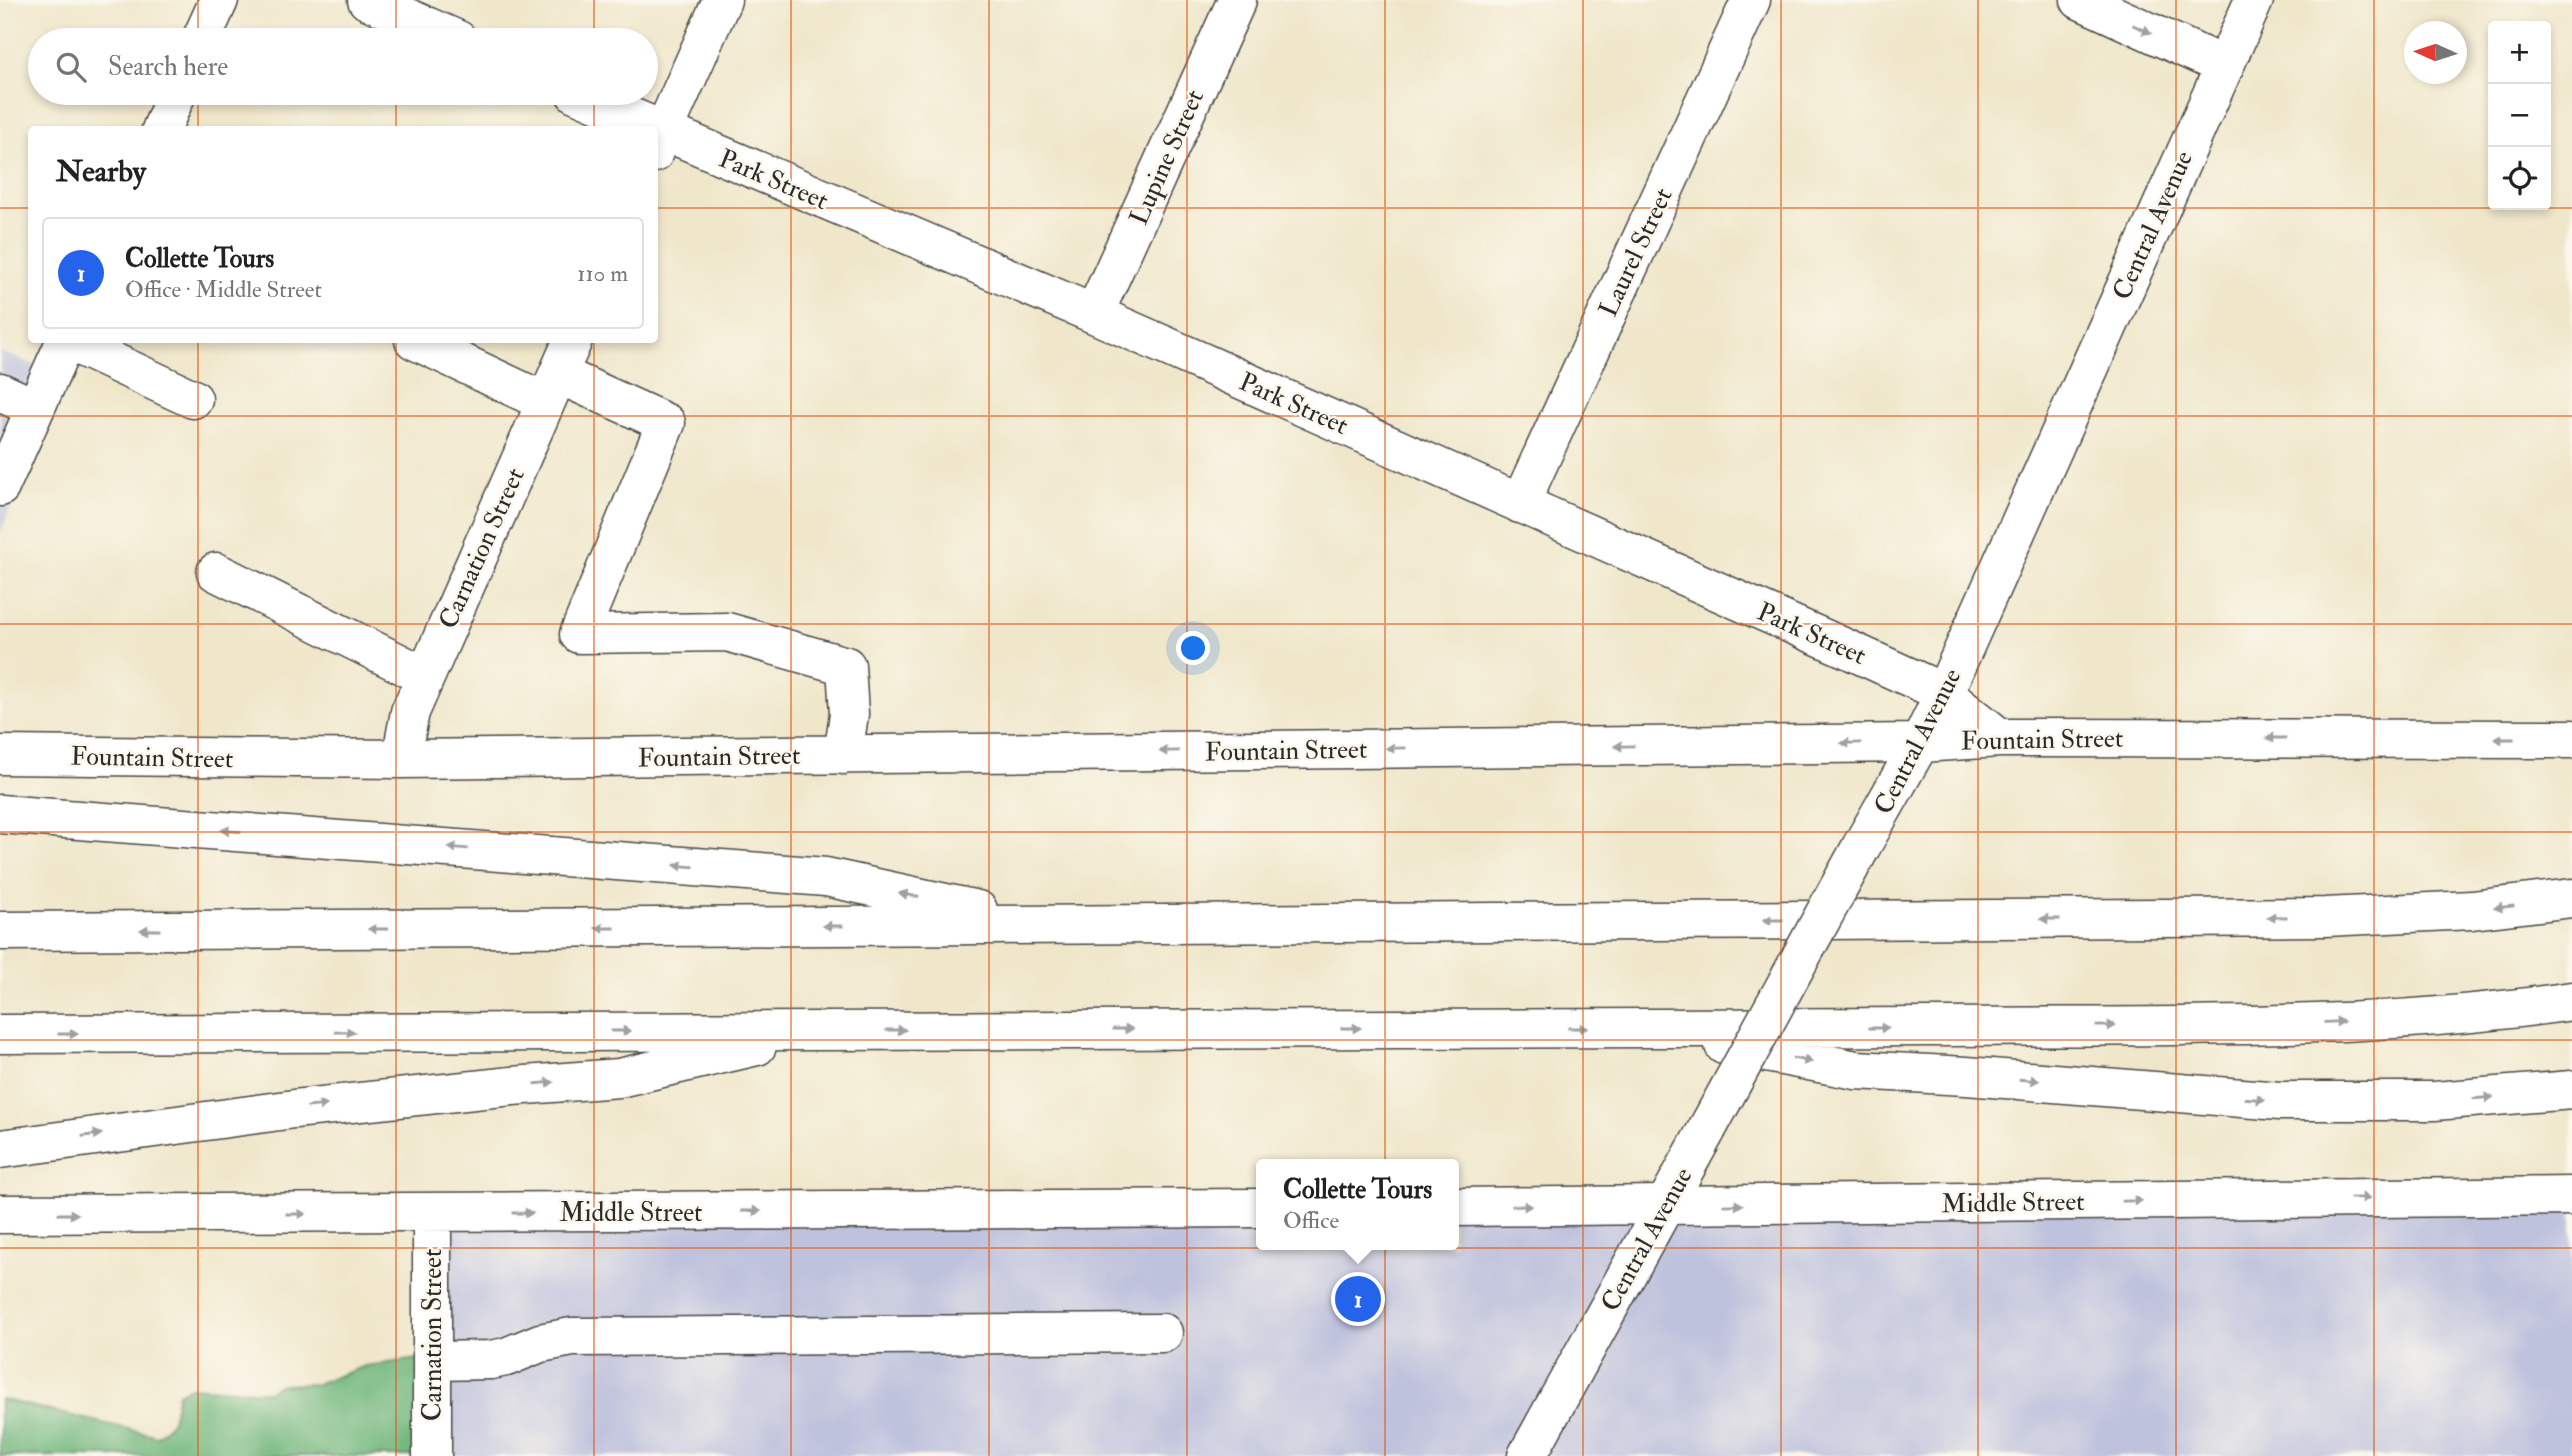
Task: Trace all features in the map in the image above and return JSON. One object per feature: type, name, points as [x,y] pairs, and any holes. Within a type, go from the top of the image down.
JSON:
[{"type":"main road","points":[[206,28],[219,0]]},
{"type":"main road","points":[[368,0],[431,28]]},
{"type":"main road","points":[[659,142],[722,0]]},
{"type":"main road","name":"Lupine Street","points":[[1094,314],[1237,0]]},
{"type":"main road","name":"Laurel Street","points":[[1520,504],[1751,0]]},
{"type":"main road","points":[[2080,0],[2224,66]]},
{"type":"main road","name":"Central Avenue","points":[[1527,1456],[1920,743],[2254,0]]},
{"type":"main road","points":[[163,126],[172,105]]},
{"type":"main road","name":"Park Street","points":[[596,105],[632,126]]},
{"type":"main road","name":"Park Street","points":[[659,142],[1094,314],[1944,693],[2000,738]]},
{"type":"main road","points":[[0,487],[65,343]]},
{"type":"main road","points":[[73,343],[193,398]]},
{"type":"main road","points":[[428,343],[559,372],[666,423],[579,634],[727,632],[846,666],[849,714],[843,755]]},
{"type":"main road","name":"Carnation Street","points":[[401,759],[410,712],[559,372]]},
{"type":"main road","points":[[0,392],[36,408]]},
{"type":"main road","points":[[216,572],[425,676]]},
{"type":"main road","name":"Fountain Street","points":[[0,755],[401,759],[1920,743],[2000,738],[2572,739]]},
{"type":"main road","points":[[0,814],[826,877],[1048,925]]},
{"type":"main road","points":[[0,931],[2325,917],[2472,910],[2572,898]]},
{"type":"main road","points":[[0,1034],[1951,1027],[2343,1021],[2454,1014],[2572,1000]]},
{"type":"main road","points":[[1639,1028],[1856,1070],[2016,1079],[2280,1101],[2434,1101],[2572,1090]]},
{"type":"main road","points":[[0,1149],[307,1107],[619,1078],[827,1030]]},
{"type":"main road","name":"Middle Street","points":[[1459,1207],[2572,1196]]},
{"type":"main road","name":"Middle Street","points":[[0,1214],[1256,1208]]},
{"type":"main road","name":"Carnation Street","points":[[432,1213],[432,1456]]},
{"type":"main road","points":[[432,1361],[491,1360],[540,1343],[572,1337],[1163,1333]]},
{"type":"shaded area","points":[[0,352],[60,374],[54,399],[0,534]]},
{"type":"shaded area","points":[[2572,1191],[2572,1456],[433,1456],[431,1209],[1256,1205],[1256,1250],[1459,1250],[1459,1205]]},
{"type":"green space","points":[[427,1358],[433,1456],[0,1456],[0,1399],[158,1436],[172,1421],[178,1393],[190,1387],[268,1392],[278,1385],[316,1384],[365,1366]]},
{"type":"place","name":"Collette Tours","points":[[1358,1299]]}]
